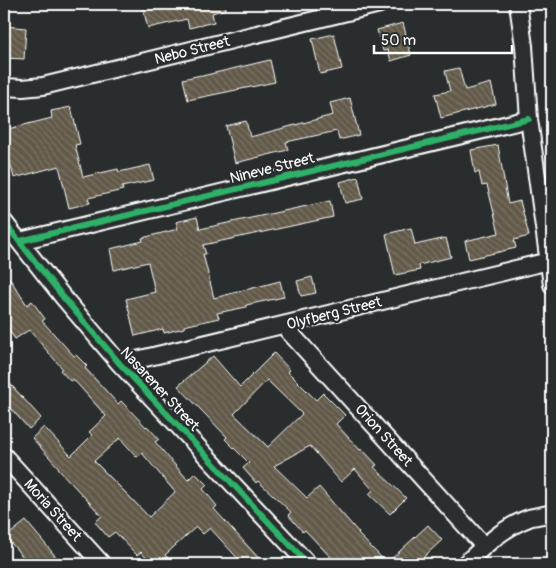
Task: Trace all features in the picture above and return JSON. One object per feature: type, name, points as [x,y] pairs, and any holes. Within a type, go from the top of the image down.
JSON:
[{"type":"street","name":"Nebo Street","points":[[4,87],[43,86],[380,4]]},
{"type":"street","points":[[518,4],[524,46],[529,118],[552,285]]},
{"type":"street","name":"Nineve Street","points":[[20,241],[529,118]]},
{"type":"street","name":"Nasarener Street","points":[[4,222],[62,296],[120,364],[308,564]]},
{"type":"street","name":"Olyfberg Street","points":[[120,364],[548,261]]},
{"type":"street","name":"Orion Street","points":[[283,325],[484,546]]},
{"type":"street","name":"Moria Street","points":[[4,456],[102,564]]},
{"type":"street","points":[[465,564],[484,546],[512,526],[529,518],[552,513]]},
{"type":"building","points":[[142,4],[225,4],[226,9],[212,13],[214,22],[189,28],[187,19],[148,28]]},
{"type":"building","points":[[403,23],[411,55],[391,61],[388,50],[383,51],[377,30]]},
{"type":"building","points":[[4,26],[26,28],[24,59],[4,58]]},
{"type":"building","points":[[334,34],[342,69],[320,74],[312,39]]},
{"type":"building","points":[[270,60],[275,82],[188,100],[183,79]]},
{"type":"building","points":[[459,68],[465,90],[491,83],[496,104],[441,118],[435,94],[450,91],[445,71]]},
{"type":"building","points":[[350,98],[359,135],[339,140],[337,131],[286,142],[288,150],[235,163],[226,126],[246,121],[250,137],[333,115],[330,103]]},
{"type":"building","points":[[71,107],[80,144],[75,145],[83,177],[118,169],[119,172],[150,165],[154,180],[122,187],[123,190],[88,198],[90,203],[69,208],[59,166],[14,178],[4,130],[52,118],[51,111]]},
{"type":"building","points":[[498,145],[508,204],[520,201],[529,236],[514,240],[516,248],[469,259],[465,241],[499,233],[487,185],[482,186],[479,172],[475,173],[471,150]]},
{"type":"building","points":[[358,177],[363,199],[345,203],[340,182]]},
{"type":"building","points":[[330,201],[333,217],[203,245],[206,254],[203,254],[214,298],[280,281],[284,297],[217,313],[219,318],[184,326],[184,328],[164,333],[163,329],[135,336],[126,299],[155,292],[148,262],[114,270],[110,249],[143,241],[142,238],[178,229],[176,222],[197,217],[200,229]]},
{"type":"building","points":[[411,228],[415,245],[446,238],[451,257],[419,265],[420,270],[395,275],[386,234]]},
{"type":"building","points":[[4,270],[27,305],[32,301],[45,319],[42,321],[74,356],[76,355],[87,366],[85,368],[118,404],[121,401],[159,439],[155,442],[188,480],[195,473],[207,485],[203,489],[217,506],[214,509],[264,564],[243,564],[210,528],[203,534],[196,527],[165,555],[174,564],[152,564],[141,552],[137,555],[115,532],[108,537],[95,522],[102,516],[32,438],[44,427],[71,456],[92,435],[89,432],[106,416],[73,379],[70,381],[60,370],[62,368],[29,330],[15,339],[4,323]],"holes":[[[120,438],[137,457],[142,453],[175,492],[149,517],[94,461]]]},
{"type":"building","points":[[312,277],[316,293],[301,296],[297,281]]},
{"type":"building","points":[[274,353],[290,370],[288,372],[316,400],[323,393],[345,415],[336,424],[377,465],[374,467],[406,498],[390,514],[369,494],[373,490],[355,469],[341,482],[310,446],[274,466],[307,498],[319,487],[358,534],[387,563],[428,525],[442,540],[416,564],[337,564],[305,530],[303,532],[288,515],[291,512],[258,481],[256,483],[243,468],[249,463],[178,386],[213,356],[240,387]],"holes":[[[267,380],[302,414],[268,447],[234,414]]]},
{"type":"building","points":[[4,377],[41,418],[29,429],[4,401]]},
{"type":"building","points":[[26,521],[62,564],[29,564],[6,537]]},
{"type":"cycle path","points":[[20,241],[529,119]]},
{"type":"cycle path","points":[[4,222],[63,297],[120,364],[308,564]]}]
